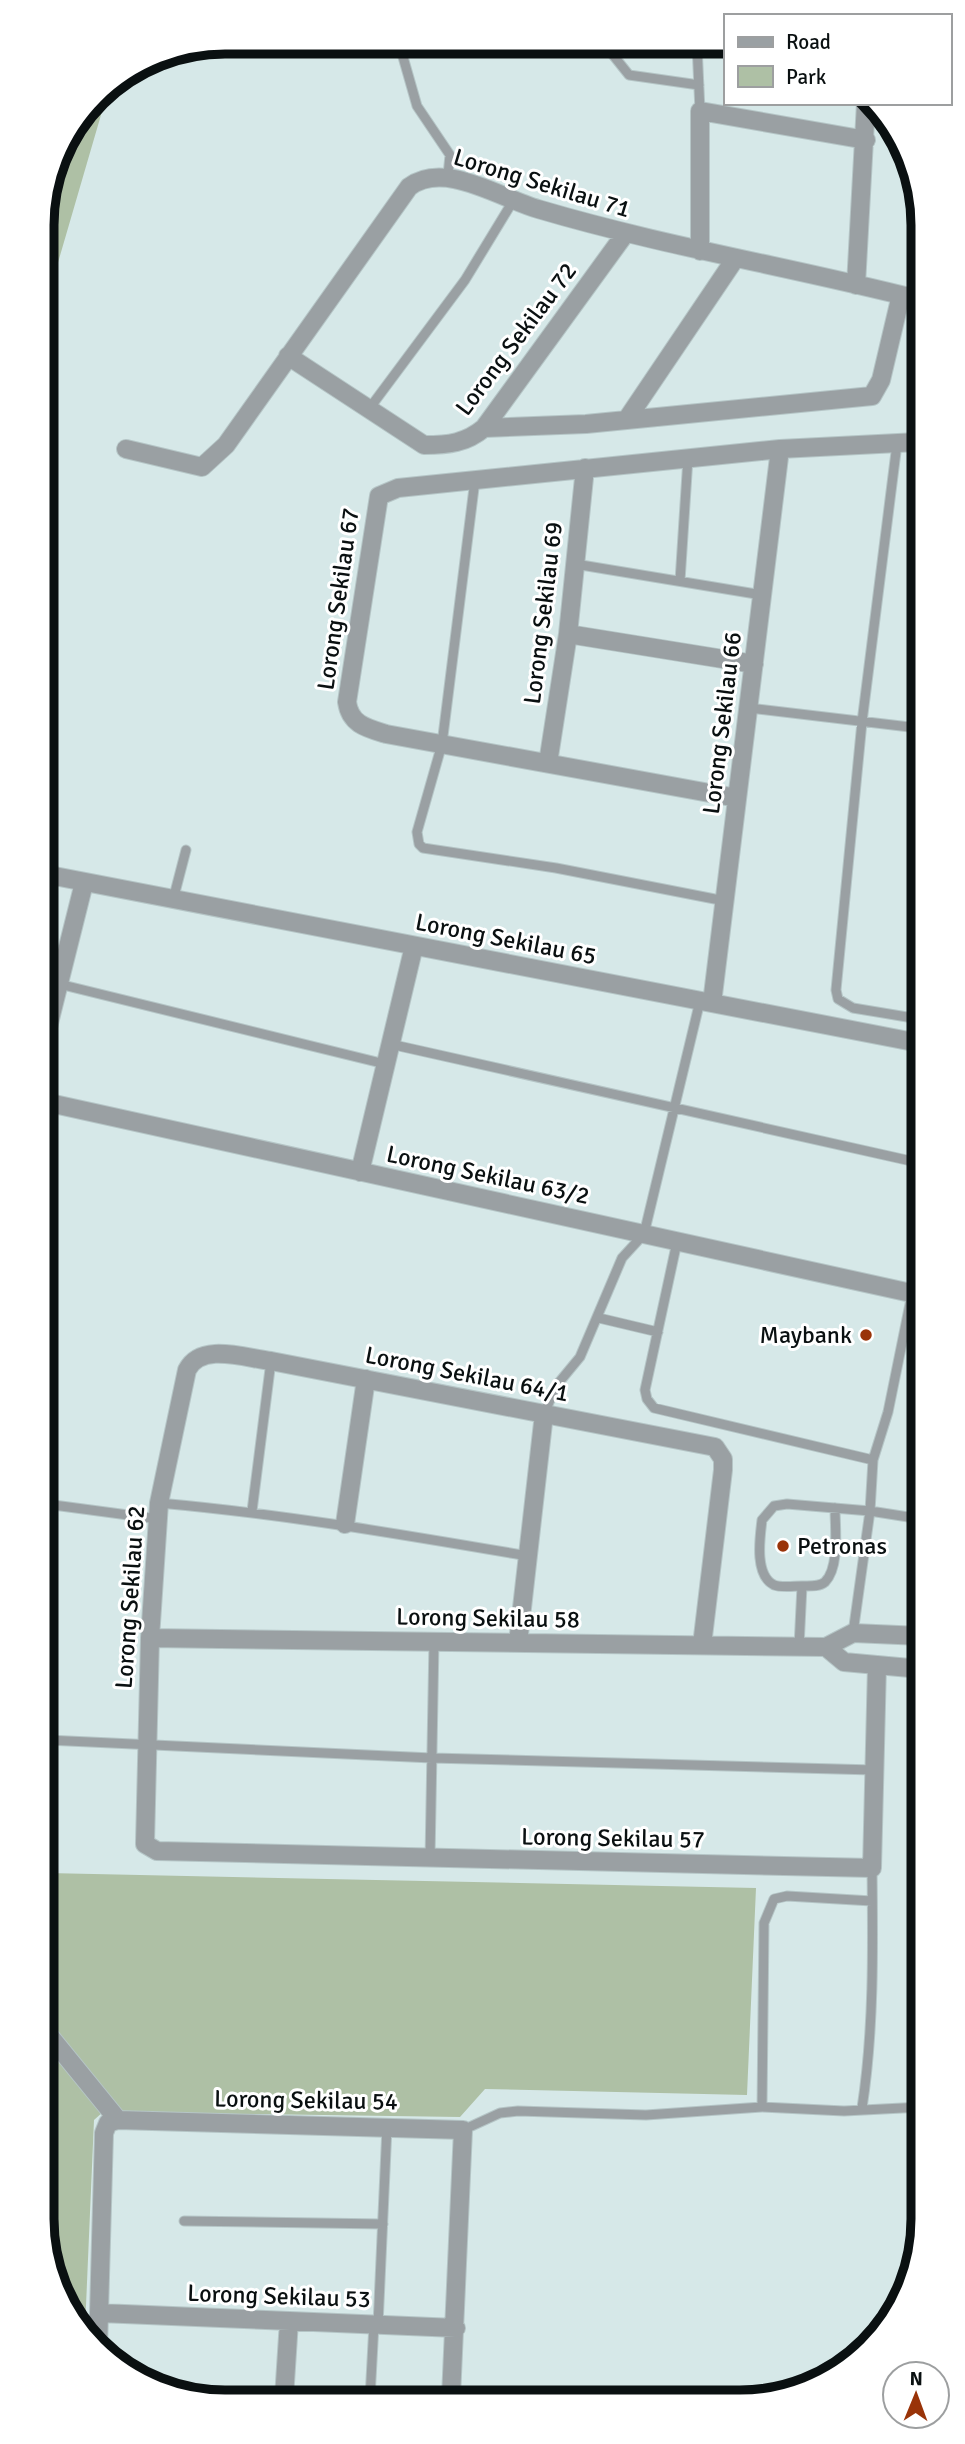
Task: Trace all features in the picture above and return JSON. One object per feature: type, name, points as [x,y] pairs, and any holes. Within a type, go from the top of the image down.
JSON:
[{"type":"street","points":[[700,251],[700,111],[866,140]]},
{"type":"street","points":[[856,285],[866,111]]},
{"type":"street","name":"Lorong Sekilau 71","points":[[126,449],[194,467],[209,464],[409,187],[420,179],[448,175],[513,201],[625,234],[909,297]]},
{"type":"street","name":"Lorong Sekilau 72","points":[[288,356],[424,445],[446,445],[470,440],[484,428],[625,234]]},
{"type":"street","points":[[627,419],[735,259]]},
{"type":"street","points":[[484,428],[627,419],[872,396],[881,380],[909,297]]},
{"type":"street","name":"Lorong Sekilau 67","points":[[737,798],[367,729],[352,719],[347,702],[379,496],[398,488],[585,468],[780,449],[911,443]]},
{"type":"street","name":"Lorong Sekilau 66","points":[[706,1002],[725,901],[780,449]]},
{"type":"street","name":"Lorong Sekilau 69","points":[[548,763],[568,634],[585,468]]},
{"type":"street","points":[[568,634],[754,664]]},
{"type":"street","name":"Lorong Sekilau 65","points":[[55,876],[911,1040]]},
{"type":"street","points":[[55,1001],[84,883]]},
{"type":"street","points":[[360,1171],[414,946]]},
{"type":"street","name":"Lorong Sekilau 63/2","points":[[55,1104],[910,1294]]},
{"type":"street","name":"Lorong Sekilau 64/1","points":[[201,1355],[215,1353],[271,1361],[715,1447],[720,1451],[723,1469],[702,1645]]},
{"type":"street","name":"Lorong Sekilau 62","points":[[149,1849],[144,1835],[146,1746],[149,1638],[158,1511],[187,1370],[193,1359],[201,1355]]},
{"type":"street","points":[[345,1524],[366,1379]]},
{"type":"street","points":[[518,1643],[544,1414]]},
{"type":"street","name":"Lorong Sekilau 58","points":[[149,1638],[825,1647],[853,1633],[910,1636]]},
{"type":"street","name":"Lorong Sekilau 58","points":[[825,1647],[844,1662],[910,1668]]},
{"type":"street","points":[[872,1868],[877,1665]]},
{"type":"street","name":"Lorong Sekilau 57","points":[[149,1849],[430,1859],[872,1868]]},
{"type":"street","points":[[54,2043],[118,2120],[108,2123],[104,2133],[99,2334]]},
{"type":"street","name":"Lorong Sekilau 54","points":[[118,2120],[463,2130]]},
{"type":"street","points":[[452,2390],[463,2130]]},
{"type":"street","name":"Lorong Sekilau 53","points":[[100,2313],[456,2328]]},
{"type":"street","points":[[285,2390],[289,2321]]},
{"type":"lane","points":[[402,54],[417,106],[450,155],[448,175]]},
{"type":"lane","points":[[698,54],[700,111]]},
{"type":"lane","points":[[613,55],[629,75],[699,85]]},
{"type":"lane","points":[[369,409],[465,280],[513,201]]},
{"type":"lane","points":[[897,444],[862,722],[836,990],[838,999],[853,1008],[911,1018]]},
{"type":"lane","points":[[680,581],[688,458]]},
{"type":"lane","points":[[475,480],[442,744],[417,832],[419,844],[423,848],[556,868],[725,901]]},
{"type":"lane","points":[[575,564],[762,595]]},
{"type":"lane","points":[[749,708],[911,727]]},
{"type":"lane","points":[[173,900],[186,850]]},
{"type":"lane","points":[[59,984],[385,1064]]},
{"type":"lane","points":[[544,1414],[556,1386],[580,1357],[599,1318],[622,1258],[644,1234],[674,1107],[706,1002]]},
{"type":"lane","points":[[390,1044],[911,1161]]},
{"type":"lane","points":[[677,1241],[645,1390],[647,1399],[654,1408],[873,1460]]},
{"type":"lane","points":[[599,1318],[657,1332]]},
{"type":"lane","points":[[853,1633],[870,1511],[873,1460],[888,1412],[910,1318]]},
{"type":"lane","points":[[252,1511],[271,1361]]},
{"type":"lane","points":[[54,1504],[158,1511],[252,1511],[345,1524],[528,1556]]},
{"type":"lane","points":[[835,1508],[831,1571],[826,1581],[819,1586],[802,1587],[776,1586],[768,1581],[761,1568],[762,1520],[774,1506],[787,1504],[835,1508],[870,1511],[910,1517]]},
{"type":"lane","points":[[799,1647],[802,1587]]},
{"type":"lane","points":[[430,1859],[434,1641]]},
{"type":"lane","points":[[54,1740],[432,1758],[874,1770]]},
{"type":"lane","points":[[862,2108],[867,2067],[872,1868]]},
{"type":"lane","points":[[762,2107],[764,1923],[767,1911],[774,1899],[787,1896],[872,1901]]},
{"type":"lane","points":[[463,2130],[500,2113],[518,2111],[646,2115],[762,2107],[844,2111],[910,2107]]},
{"type":"lane","points":[[371,2390],[387,2127]]},
{"type":"lane","points":[[184,2221],[383,2224]]},
{"type":"green space","points":[[104,104],[55,273],[55,214],[60,181],[77,140]]},
{"type":"green space","points":[[54,1873],[756,1888],[747,2095],[485,2089],[460,2117],[103,2112],[94,2120],[86,2316],[67,2284],[60,2263],[54,2218]]},
{"type":"place","name":"Maybank","points":[[866,1335]]},
{"type":"place","name":"Petronas","points":[[783,1546]]}]
